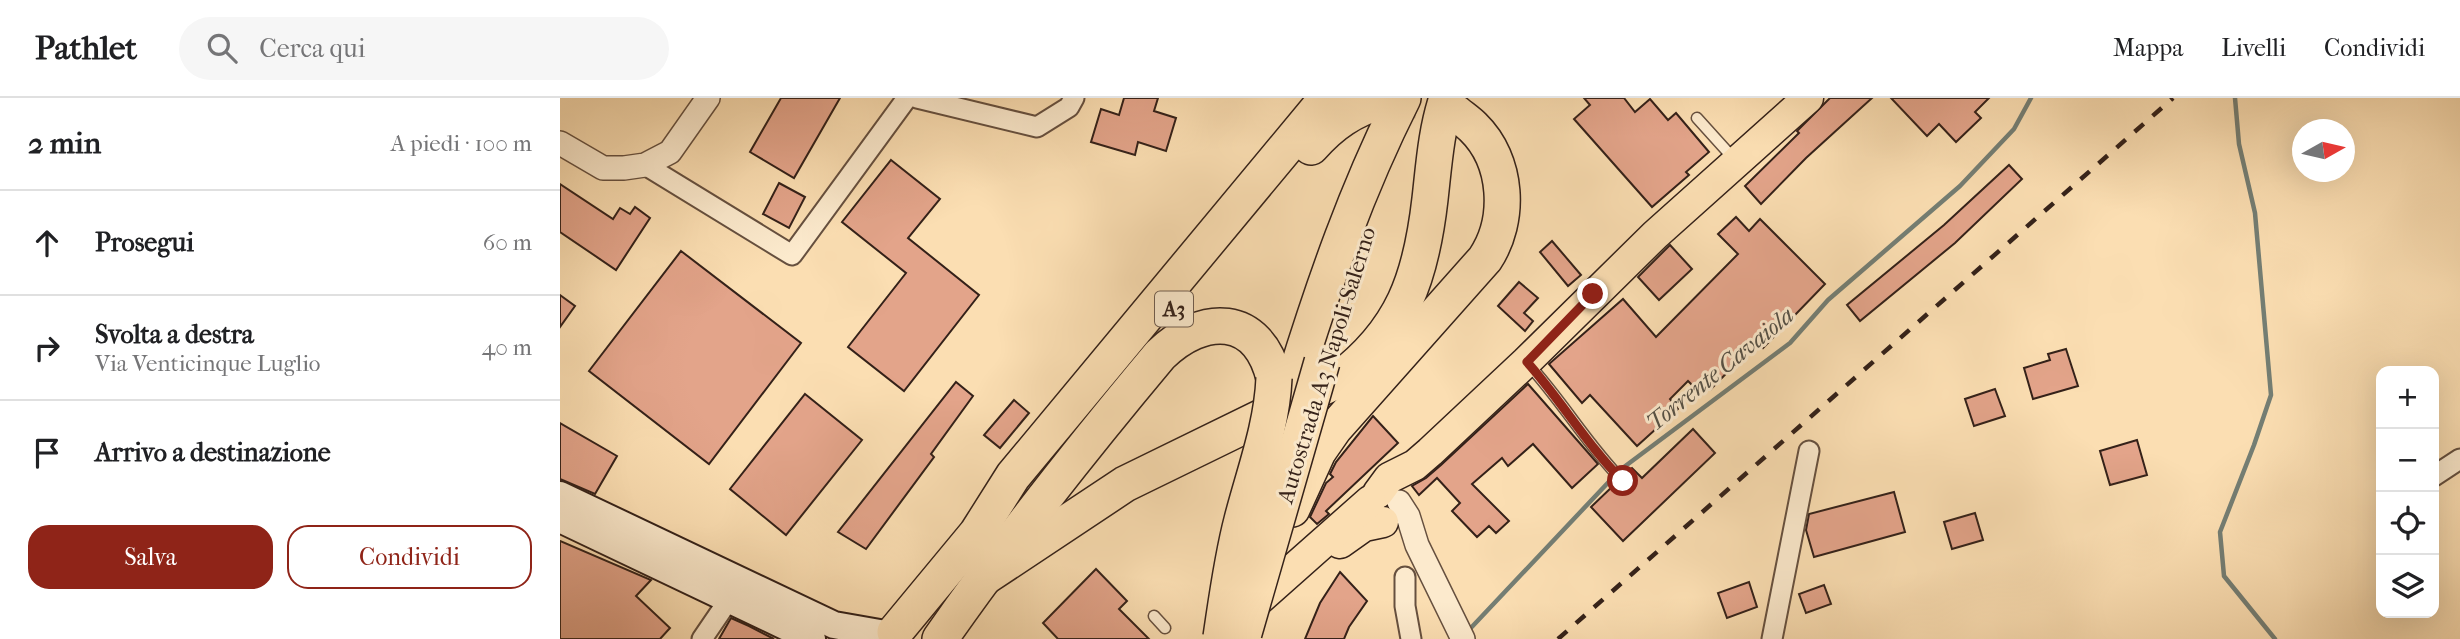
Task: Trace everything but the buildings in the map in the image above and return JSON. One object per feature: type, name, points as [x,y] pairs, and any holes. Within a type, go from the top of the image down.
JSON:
[{"type":"highway","points":[[891,635],[977,533],[1013,476],[1327,98]]},
{"type":"highway","name":"A3","points":[[977,533],[1027,488],[1284,176],[1329,127],[1358,108],[1393,99]]},
{"type":"highway","name":"Autostrada A3 Napoli-Salerno","points":[[1226,638],[1256,596],[1297,374],[1342,238],[1393,99]]},
{"type":"highway","points":[[982,579],[1125,484],[1338,380],[1362,362],[1390,330],[1405,305],[1416,274],[1425,238],[1443,103]]},
{"type":"highway","name":"A3","points":[[1256,596],[1318,452],[1334,429],[1485,259],[1498,235],[1503,204],[1497,166],[1474,127],[1443,103]]},
{"type":"highway","name":"Autostrada A3 Napoli-Salerno","points":[[1297,374],[1343,298],[1382,191],[1443,103]]},
{"type":"highway","points":[[940,639],[982,579],[1075,458],[1160,355],[1174,341],[1204,326],[1229,326],[1245,331],[1262,349],[1271,366],[1297,374],[1273,400],[1231,571],[1226,638]]},
{"type":"main road","points":[[1226,638],[1386,507],[1415,465],[1527,362],[1638,252],[1808,98]]},
{"type":"main road","points":[[560,495],[834,625],[891,635],[914,629],[929,639]]},
{"type":"main road","points":[[560,519],[812,639]]},
{"type":"street","points":[[560,143],[603,168],[645,165],[670,152],[708,98]]},
{"type":"street","points":[[645,165],[792,255],[907,98]]},
{"type":"street","points":[[917,98],[1037,127],[1069,107],[1074,98]]},
{"type":"street","points":[[1772,639],[1809,451]]},
{"type":"street","points":[[2439,474],[2460,459]]},
{"type":"street","points":[[1386,507],[1408,516],[1417,545],[1463,639]]},
{"type":"street","points":[[1405,577],[1405,606],[1411,639]]},
{"type":"street","points":[[702,639],[730,598]]},
{"type":"lane","points":[[1697,118],[1737,162]]},
{"type":"lane","points":[[1527,362],[1546,383],[1603,462],[1623,481]]},
{"type":"lane","points":[[1154,616],[1165,628]]},
{"type":"waterway","name":"Torrente Cavaiola","points":[[1468,631],[1620,470],[1790,343],[1828,300],[1960,186],[2014,129],[2031,98]]},
{"type":"waterway","points":[[2235,98],[2239,144],[2255,213],[2271,395],[2220,532],[2224,576],[2275,639]]},
{"type":"tunnel","points":[[1383,100],[1420,102],[1456,113]]},
{"type":"railway","points":[[1558,639],[2173,98]]},
{"type":"route","points":[[1593,294],[1527,362],[1546,383],[1603,462],[1623,481]]}]
